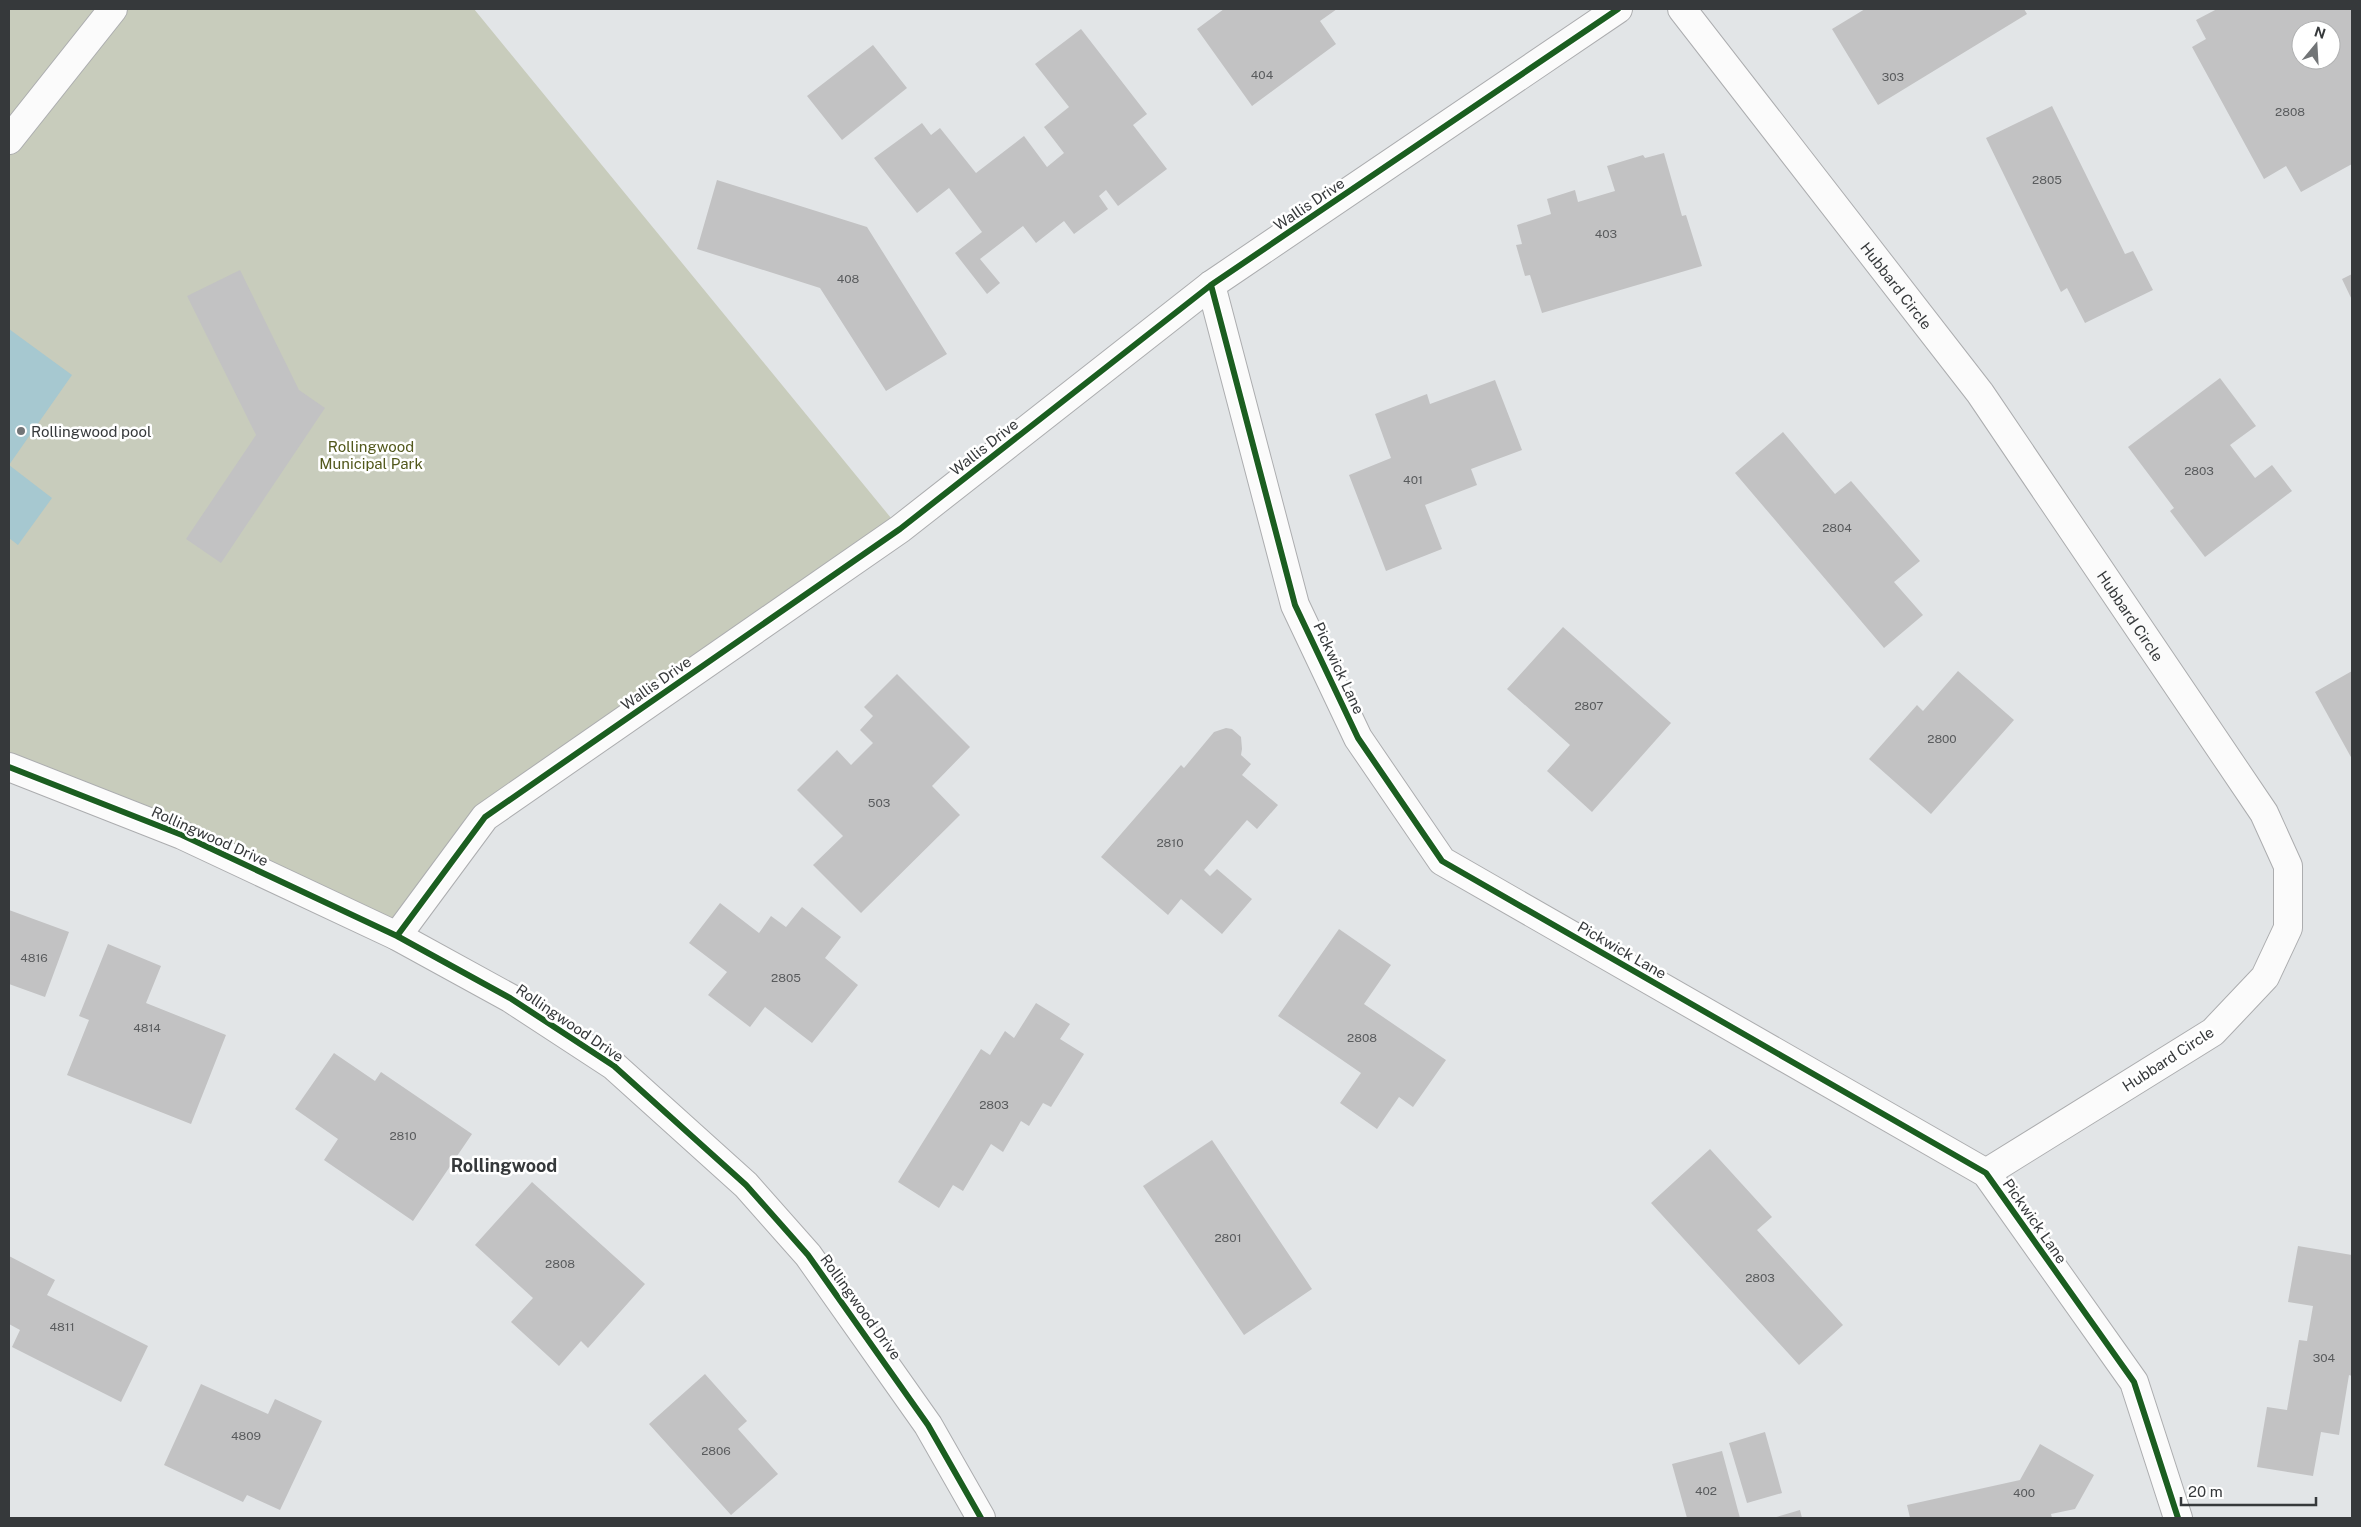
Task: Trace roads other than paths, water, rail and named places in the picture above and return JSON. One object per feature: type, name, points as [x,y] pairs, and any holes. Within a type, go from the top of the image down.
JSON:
[{"type":"street","points":[[9,140],[114,9]]},
{"type":"street","name":"Wallis Drive","points":[[397,936],[485,817],[900,529],[1211,285],[1618,9]]},
{"type":"street","name":"Hubbard Circle","points":[[1682,9],[1980,392],[2264,813],[2288,866],[2288,928],[2265,977],[2213,1032],[1986,1174]]},
{"type":"street","name":"Pickwick Lane","points":[[1211,285],[1295,605],[1358,738],[1442,860],[1986,1174],[2134,1382],[2178,1518]]},
{"type":"street","name":"Rollingwood Drive","points":[[9,767],[182,835],[397,936],[510,998],[614,1066],[746,1185],[808,1255],[879,1352],[928,1424],[980,1518]]},
{"type":"water","name":"Rollingwood pool","points":[[9,329],[72,375],[9,465]]},
{"type":"water","name":"Rollingwood pool","points":[[9,465],[52,498],[18,545],[9,538]]},
{"type":"place","name":"Rollingwood pool","points":[[21,431]]},
{"type":"district","name":"Rollingwood","points":[[504,1165]]},
{"type":"park label","name":"Rollingwood Municipal Park","points":[[371,454]]}]
